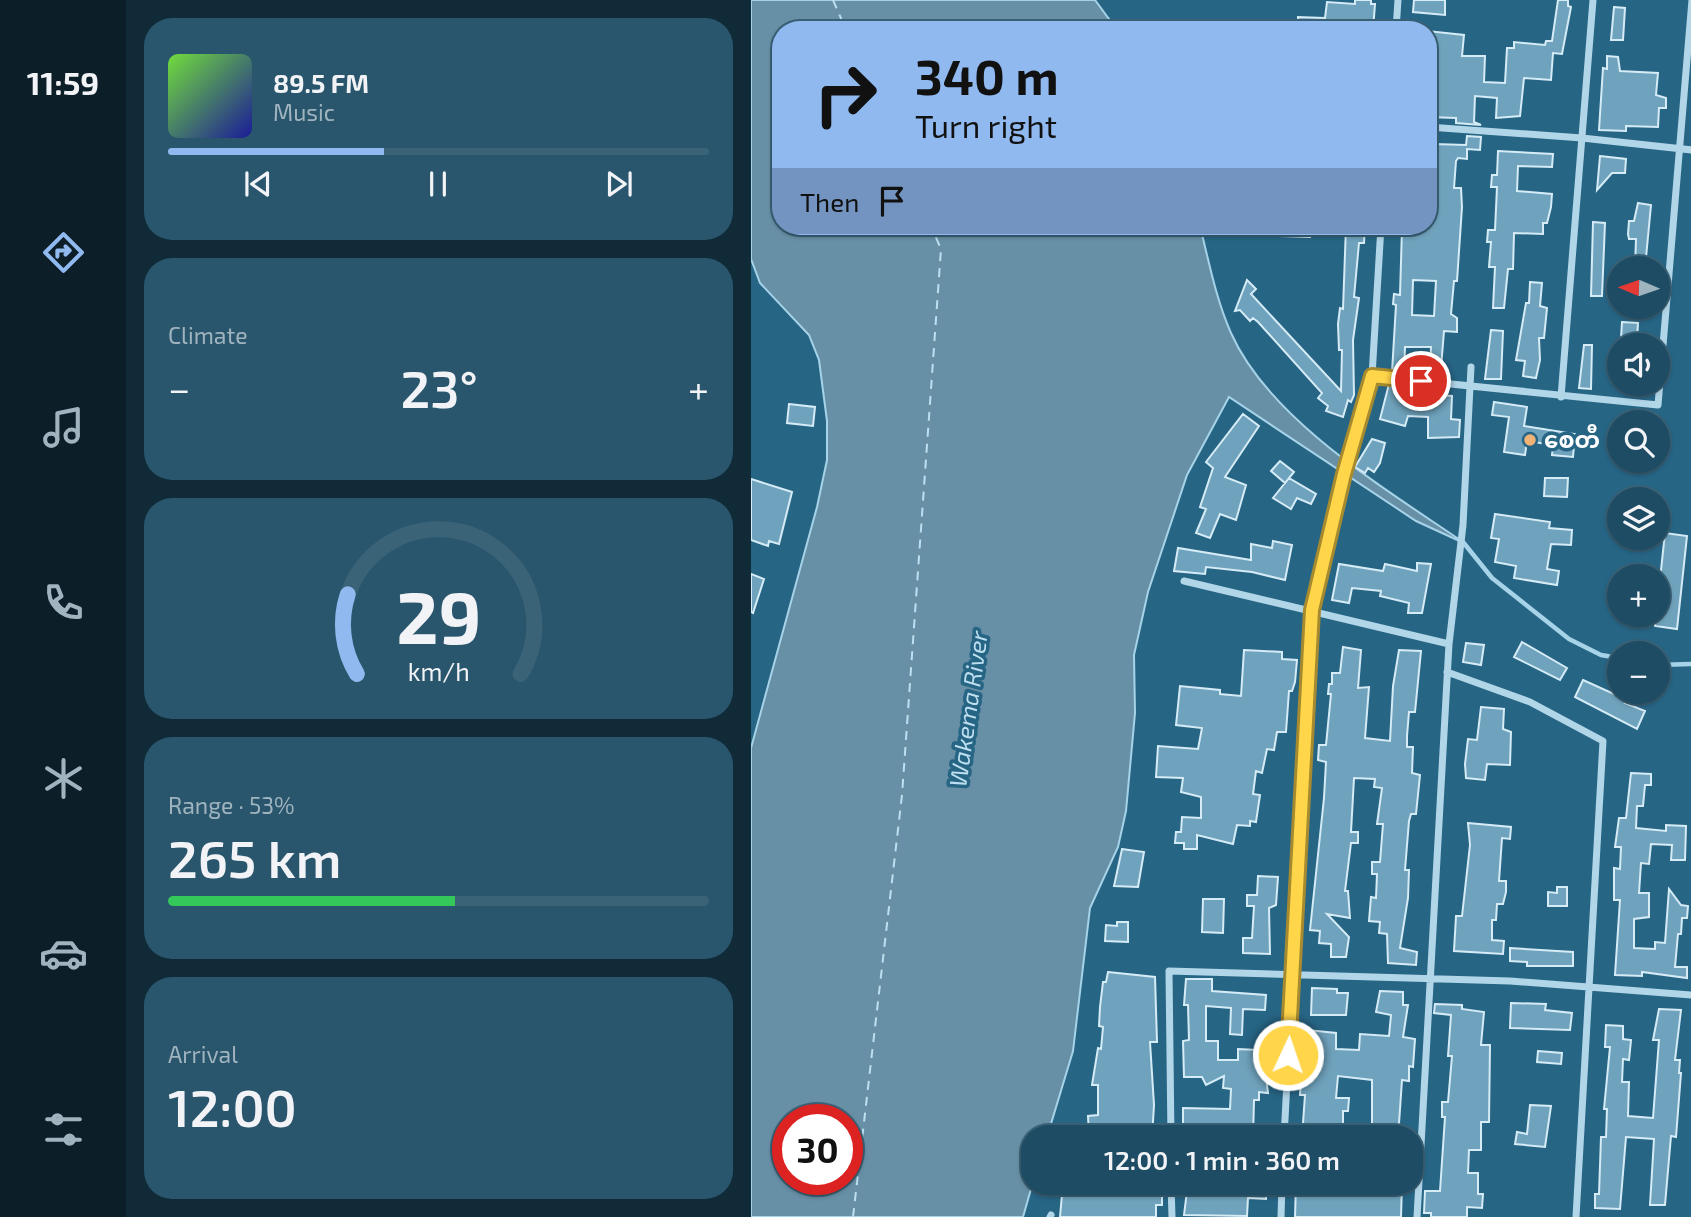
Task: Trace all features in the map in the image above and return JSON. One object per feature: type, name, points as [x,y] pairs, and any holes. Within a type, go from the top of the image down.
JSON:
[{"type":"street","points":[[1397,21],[1398,0]]},
{"type":"street","points":[[1561,397],[1593,0]]},
{"type":"street","points":[[1372,376],[1658,405],[1691,0]]},
{"type":"street","points":[[1437,128],[1582,138],[1691,150]]},
{"type":"street","points":[[1285,1125],[1312,610],[1344,474],[1372,376],[1380,235]]},
{"type":"street","points":[[1417,1217],[1447,671],[1463,525],[1471,367]]},
{"type":"street","points":[[1184,581],[1449,644]]},
{"type":"street","points":[[1447,671],[1530,702],[1603,741],[1576,1217]]},
{"type":"street","points":[[1171,1125],[1169,971],[1291,972],[1510,981],[1691,995]]},
{"type":"street","points":[[1171,1195],[1172,1217]]},
{"type":"street","points":[[1281,1217],[1282,1195]]},
{"type":"water","name":"Wakema River","points":[[751,0],[1095,0],[1110,21],[772,21],[772,235],[1202,235],[1217,294],[1231,333],[1249,365],[1273,396],[1334,452],[1466,544],[1416,521],[1229,397],[1187,475],[1148,592],[1134,655],[1135,713],[1126,811],[1118,847],[1090,908],[1073,1051],[1051,1125],[1021,1125],[1021,1195],[1029,1195],[1023,1217],[751,1217],[751,748],[817,507],[827,460],[827,421],[819,360],[809,335],[760,283],[751,259]]},
{"type":"building","points":[[1355,0],[1371,0],[1371,4],[1375,4],[1374,21],[1298,21],[1298,17],[1325,18],[1327,2],[1355,4]]},
{"type":"building","points":[[1414,0],[1445,0],[1445,15],[1413,12]]},
{"type":"building","points":[[1558,0],[1568,0],[1568,6],[1571,7],[1562,54],[1553,53],[1551,80],[1524,78],[1520,116],[1496,118],[1497,98],[1475,96],[1474,122],[1481,125],[1456,123],[1456,118],[1437,117],[1437,32],[1464,35],[1462,56],[1485,56],[1484,82],[1505,83],[1507,48],[1514,48],[1514,42],[1545,45],[1546,41],[1552,41]]},
{"type":"building","points":[[1614,7],[1625,8],[1623,40],[1611,40]]},
{"type":"building","points":[[1607,56],[1618,57],[1620,71],[1658,73],[1656,95],[1666,98],[1666,108],[1659,108],[1658,127],[1626,126],[1626,131],[1599,130],[1603,68],[1607,69]]},
{"type":"building","points":[[1467,136],[1481,137],[1480,150],[1467,149],[1467,159],[1458,158],[1456,161],[1454,188],[1461,188],[1462,207],[1457,281],[1454,281],[1451,314],[1457,318],[1457,332],[1444,331],[1441,368],[1430,367],[1431,347],[1405,347],[1404,373],[1392,372],[1396,305],[1393,304],[1394,294],[1400,295],[1402,235],[1437,235],[1437,144],[1466,145]],"holes":[[[1413,280],[1436,281],[1434,316],[1412,315]]]},
{"type":"building","points":[[1498,151],[1553,154],[1552,167],[1518,166],[1517,191],[1552,194],[1551,207],[1547,223],[1543,223],[1543,234],[1514,233],[1513,269],[1508,269],[1504,308],[1493,308],[1495,267],[1489,267],[1491,242],[1487,242],[1488,230],[1495,230],[1497,187],[1491,187],[1492,175],[1497,175]]},
{"type":"building","points":[[1600,156],[1626,159],[1625,173],[1612,173],[1597,190]]},
{"type":"building","points":[[1638,203],[1651,205],[1646,256],[1635,256],[1636,239],[1629,239],[1629,221],[1634,221]]},
{"type":"building","points":[[1593,222],[1605,223],[1602,296],[1591,296]]},
{"type":"building","points":[[1242,235],[1310,235],[1310,237]]},
{"type":"building","points":[[1346,235],[1364,235],[1364,243],[1359,243],[1354,297],[1359,298],[1353,340],[1354,395],[1351,402],[1348,400],[1343,417],[1326,411],[1328,406],[1318,398],[1322,393],[1258,322],[1253,318],[1250,321],[1240,310],[1235,311],[1247,280],[1256,289],[1251,294],[1341,391],[1342,350],[1339,350],[1338,324],[1340,308],[1343,309]]},
{"type":"building","points":[[1530,282],[1542,283],[1540,306],[1547,308],[1544,338],[1539,338],[1540,360],[1536,378],[1523,376],[1525,361],[1516,360],[1526,303],[1529,303]]},
{"type":"building","points":[[1622,322],[1638,323],[1637,333],[1621,333]]},
{"type":"building","points":[[1491,330],[1503,331],[1501,379],[1485,379]]},
{"type":"building","points":[[1584,345],[1592,345],[1591,389],[1579,388]]},
{"type":"building","points":[[1389,384],[1403,385],[1403,389],[1415,393],[1452,396],[1451,419],[1460,420],[1459,437],[1428,438],[1428,417],[1408,416],[1405,426],[1380,419]]},
{"type":"building","points":[[1494,402],[1527,407],[1524,426],[1575,434],[1573,457],[1552,455],[1553,445],[1527,441],[1525,455],[1504,452],[1509,417],[1492,415]]},
{"type":"building","points":[[789,404],[815,407],[813,426],[787,423]]},
{"type":"building","points":[[1243,414],[1259,426],[1225,477],[1246,485],[1236,520],[1220,514],[1210,538],[1196,533],[1206,509],[1200,507],[1213,468],[1206,462]]},
{"type":"building","points":[[1372,439],[1385,443],[1380,463],[1374,472],[1368,468],[1365,473],[1355,467]]},
{"type":"building","points":[[1280,461],[1294,472],[1289,478],[1316,494],[1311,504],[1297,498],[1291,509],[1273,498],[1285,483],[1271,471]]},
{"type":"building","points":[[1545,478],[1568,478],[1567,497],[1544,496]]},
{"type":"building","points":[[751,479],[792,492],[779,544],[769,541],[768,546],[751,540]]},
{"type":"building","points":[[1495,514],[1550,522],[1549,528],[1572,530],[1571,545],[1551,544],[1547,569],[1559,571],[1557,585],[1514,578],[1516,566],[1495,562],[1499,539],[1491,538]]},
{"type":"building","points":[[1670,534],[1687,536],[1677,629],[1662,627],[1670,627],[1670,564],[1662,564],[1663,550],[1670,550]]},
{"type":"building","points":[[1273,541],[1292,545],[1285,580],[1252,572],[1206,567],[1205,574],[1174,571],[1178,548],[1251,560],[1251,544],[1272,548]]},
{"type":"building","points":[[1417,563],[1431,564],[1422,613],[1408,613],[1409,603],[1380,596],[1381,591],[1352,588],[1349,603],[1332,600],[1339,564],[1383,571],[1385,564],[1417,571]]},
{"type":"building","points":[[751,574],[764,579],[753,613],[751,612]]},
{"type":"building","points":[[1522,642],[1567,668],[1560,680],[1514,657]]},
{"type":"building","points":[[1466,643],[1484,645],[1481,665],[1463,662]]},
{"type":"building","points":[[1343,647],[1361,650],[1358,688],[1369,687],[1365,738],[1390,741],[1393,686],[1399,650],[1421,651],[1415,712],[1409,712],[1407,736],[1407,747],[1413,747],[1412,773],[1420,775],[1416,814],[1411,814],[1409,821],[1405,870],[1409,870],[1408,898],[1400,948],[1417,952],[1416,965],[1388,963],[1387,934],[1379,933],[1380,922],[1369,921],[1371,897],[1376,898],[1377,874],[1372,874],[1372,862],[1380,862],[1383,824],[1377,824],[1382,788],[1374,787],[1375,779],[1354,778],[1351,832],[1358,832],[1358,843],[1351,843],[1345,891],[1348,891],[1350,918],[1327,914],[1349,937],[1346,957],[1331,957],[1331,944],[1319,943],[1320,931],[1310,930],[1326,762],[1318,760],[1319,745],[1326,745],[1331,694],[1328,694],[1329,684],[1332,684],[1332,673],[1340,673]]},
{"type":"building","points":[[1244,650],[1282,652],[1282,659],[1297,660],[1295,682],[1292,691],[1289,691],[1286,732],[1277,732],[1274,750],[1267,749],[1262,773],[1256,771],[1253,794],[1260,795],[1256,822],[1250,821],[1250,826],[1237,825],[1233,844],[1197,835],[1197,849],[1184,849],[1184,843],[1175,843],[1176,832],[1181,832],[1182,817],[1201,818],[1201,797],[1181,792],[1183,778],[1156,777],[1158,746],[1198,749],[1202,728],[1176,725],[1180,686],[1220,690],[1220,694],[1241,696]]},
{"type":"building","points":[[1583,680],[1607,691],[1607,704],[1628,704],[1645,711],[1637,729],[1575,697]]},
{"type":"building","points":[[1481,707],[1504,709],[1503,729],[1511,732],[1510,765],[1487,764],[1485,780],[1466,778],[1465,764],[1468,739],[1477,740]]},
{"type":"building","points":[[1631,773],[1651,774],[1651,785],[1645,785],[1643,806],[1637,806],[1636,828],[1666,831],[1666,825],[1686,826],[1685,860],[1671,860],[1672,845],[1651,844],[1649,864],[1641,863],[1639,893],[1649,893],[1649,917],[1634,919],[1634,948],[1655,949],[1655,942],[1665,943],[1669,889],[1681,905],[1688,906],[1687,918],[1682,918],[1681,934],[1678,934],[1675,967],[1687,967],[1687,978],[1642,972],[1642,976],[1615,975],[1620,900],[1614,900],[1614,868],[1620,869],[1621,847],[1615,847],[1619,818],[1626,818]]},
{"type":"building","points":[[1468,823],[1511,827],[1510,839],[1502,838],[1499,881],[1506,881],[1506,892],[1503,904],[1497,904],[1496,920],[1492,920],[1492,940],[1504,941],[1503,954],[1454,951],[1456,916],[1462,916],[1470,845]]},
{"type":"building","points":[[1122,849],[1144,852],[1138,887],[1114,886]]},
{"type":"building","points":[[1258,876],[1278,877],[1276,905],[1269,908],[1270,954],[1243,953],[1243,938],[1252,938],[1254,906],[1247,906],[1247,895],[1257,895]]},
{"type":"building","points":[[1557,887],[1567,887],[1567,906],[1548,906],[1548,892],[1557,893]]},
{"type":"building","points":[[1203,899],[1224,899],[1223,933],[1202,932]]},
{"type":"building","points":[[1117,922],[1128,922],[1128,942],[1105,941],[1106,925],[1117,926]]},
{"type":"building","points":[[1510,948],[1573,952],[1573,966],[1527,966],[1527,962],[1510,961]]},
{"type":"building","points":[[1108,972],[1155,977],[1157,1042],[1150,1042],[1153,1125],[1088,1125],[1088,1116],[1098,1115],[1098,1085],[1092,1085],[1098,1048],[1101,1049],[1103,1027],[1099,1026],[1100,1007],[1103,982],[1106,982]]},
{"type":"building","points":[[1186,979],[1212,979],[1212,991],[1266,995],[1265,1010],[1243,1009],[1242,1035],[1230,1034],[1231,1008],[1206,1006],[1206,1041],[1218,1041],[1218,1060],[1238,1060],[1238,1049],[1258,1050],[1258,1059],[1264,1058],[1268,1093],[1259,1092],[1259,1100],[1254,1100],[1253,1125],[1183,1125],[1183,1108],[1230,1109],[1231,1089],[1223,1088],[1224,1076],[1206,1085],[1202,1077],[1184,1077],[1183,1041],[1189,1040],[1188,1005],[1184,1005]]},
{"type":"building","points":[[1312,988],[1337,989],[1337,993],[1348,993],[1346,1015],[1311,1015]]},
{"type":"building","points":[[1380,991],[1403,992],[1403,1005],[1408,1005],[1403,1037],[1415,1039],[1413,1067],[1409,1066],[1409,1081],[1402,1080],[1399,1125],[1372,1125],[1372,1080],[1338,1076],[1336,1098],[1349,1098],[1348,1111],[1343,1111],[1343,1125],[1303,1125],[1305,1095],[1300,1095],[1301,1080],[1306,1081],[1308,1030],[1336,1033],[1336,1049],[1359,1050],[1360,1034],[1389,1036],[1391,1015],[1376,1012]]},
{"type":"building","points":[[1511,1003],[1546,1004],[1545,1010],[1572,1013],[1570,1030],[1510,1028]]},
{"type":"building","points":[[1435,1004],[1462,1005],[1462,1009],[1484,1012],[1481,1045],[1490,1045],[1489,1122],[1481,1122],[1481,1150],[1469,1150],[1468,1173],[1478,1173],[1478,1194],[1483,1194],[1482,1208],[1467,1207],[1467,1217],[1431,1217],[1431,1213],[1424,1213],[1425,1191],[1440,1191],[1445,1117],[1442,1117],[1442,1102],[1448,1102],[1452,1056],[1448,1056],[1451,1015],[1434,1013]]},
{"type":"building","points":[[1659,1009],[1681,1010],[1675,1060],[1680,1060],[1681,1073],[1676,1137],[1671,1136],[1665,1205],[1650,1205],[1654,1139],[1626,1137],[1620,1209],[1595,1208],[1595,1194],[1599,1194],[1601,1137],[1606,1137],[1607,1109],[1604,1109],[1610,1047],[1605,1047],[1606,1025],[1623,1026],[1623,1039],[1631,1040],[1629,1060],[1623,1059],[1622,1082],[1629,1082],[1628,1116],[1653,1118],[1659,1040],[1653,1040]]},
{"type":"building","points":[[1538,1051],[1562,1053],[1561,1064],[1537,1062]]},
{"type":"building","points":[[1530,1105],[1551,1106],[1545,1147],[1515,1144],[1517,1132],[1527,1134]]},
{"type":"building","points":[[1062,1195],[1162,1195],[1162,1205],[1156,1205],[1156,1217],[1060,1217]]},
{"type":"building","points":[[1186,1195],[1266,1195],[1266,1199],[1248,1198],[1247,1216],[1184,1215]]},
{"type":"building","points":[[1296,1195],[1402,1195],[1401,1217],[1295,1217]]},
{"type":"waterway","points":[[1463,542],[1492,578],[1569,639],[1607,656]]},
{"type":"waterway","points":[[1670,665],[1692,664]]},
{"type":"ferry route","points":[[833,0],[842,21]]},
{"type":"ferry route","points":[[853,1217],[902,795],[941,249],[935,235]]},
{"type":"place","name":"စေတီ","points":[[1530,440]]},
{"type":"route","points":[[1288,1055],[1312,610],[1344,474],[1372,376],[1421,381]]}]
